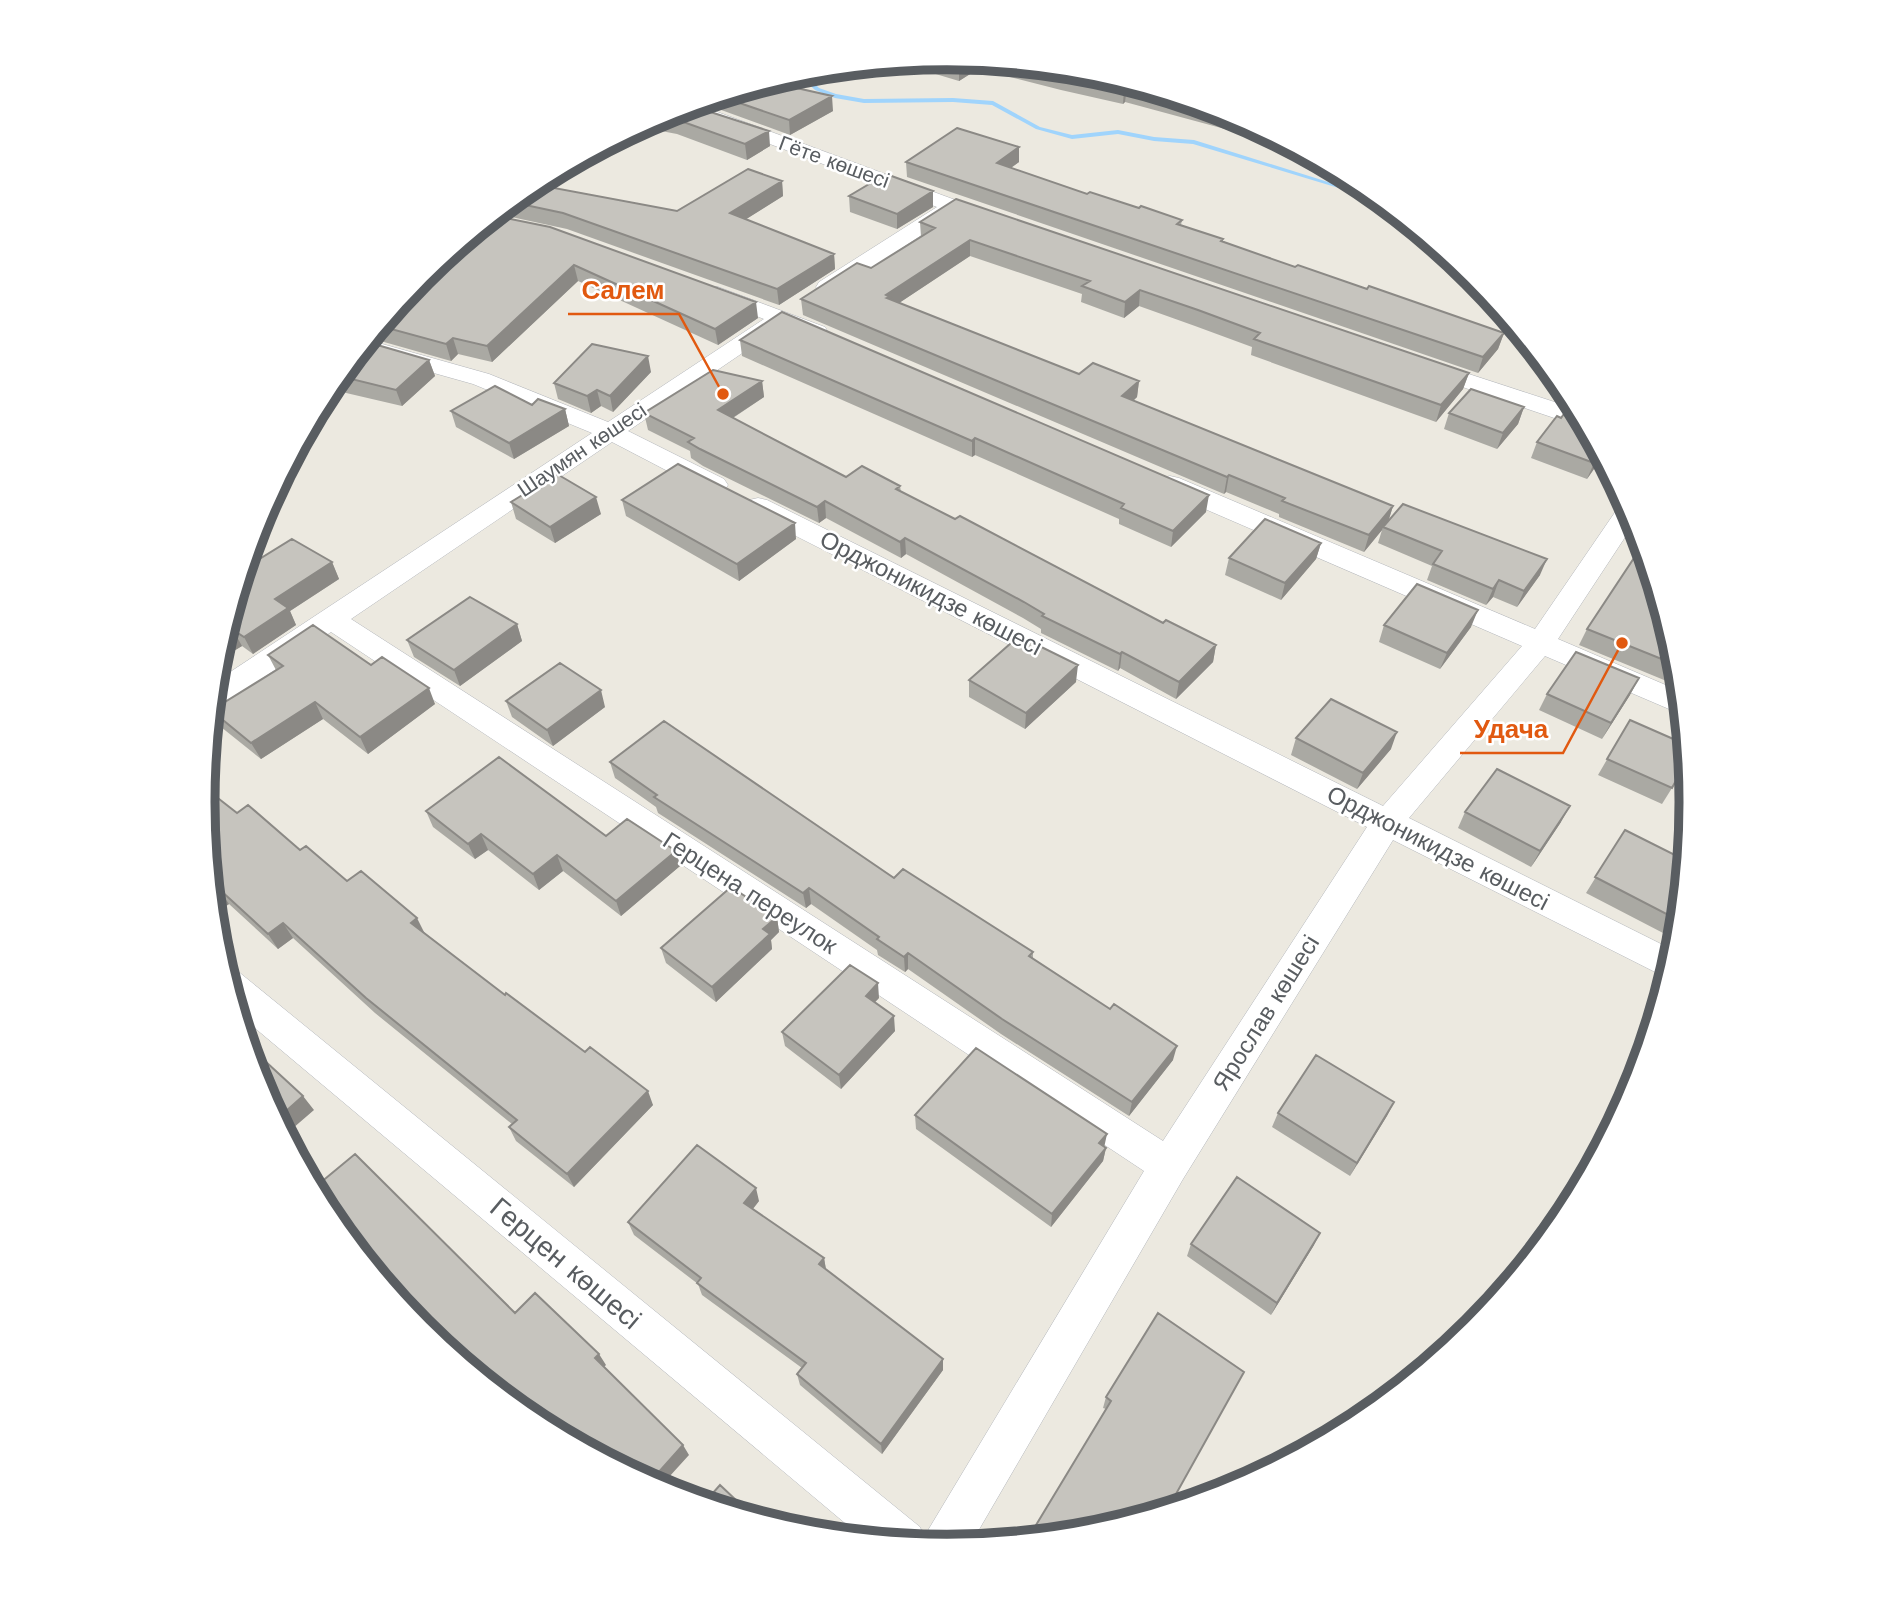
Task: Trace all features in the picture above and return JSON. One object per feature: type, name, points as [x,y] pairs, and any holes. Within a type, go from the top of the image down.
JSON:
[{"type":"street","name":"Гёте көшесі","points":[[702,113],[1004,224]]},
{"type":"street","name":"Шаумян көшесі","points":[[225,690],[781,316],[952,206]]},
{"type":"street","points":[[690,283],[781,316],[844,344]]},
{"type":"street","name":"Орджоникидзе көшесі","points":[[374,349],[481,379],[609,431],[1663,961]]},
{"type":"street","points":[[1404,359],[1569,415]]},
{"type":"street","points":[[1148,474],[1673,700]]},
{"type":"street","name":"Ярослав көшесі","points":[[950,1535],[1169,1166],[1387,822],[1539,644],[1624,520]]},
{"type":"street","name":"Герцена переулок","points":[[332,620],[1169,1166]]},
{"type":"street","name":"Герцен көшесі","points":[[241,995],[891,1532]]},
{"type":"building","points":[[792,87],[832,96],[789,120],[736,102]]},
{"type":"building","points":[[708,111],[769,131],[745,144],[681,121]]},
{"type":"building","points":[[957,128],[1019,147],[997,163],[1087,194],[1090,192],[1139,208],[1141,206],[1182,220],[1177,224],[1295,267],[1298,265],[1367,289],[1369,286],[1504,333],[1483,357],[906,162]]},
{"type":"building","points":[[748,169],[782,181],[730,213],[834,254],[777,289],[563,213],[524,205],[550,187],[677,211]]},
{"type":"building","points":[[886,174],[933,191],[897,214],[849,196]]},
{"type":"building","points":[[956,199],[1469,373],[1441,405],[1254,339],[1260,333],[1198,310],[1140,290],[1125,302],[1082,286],[1090,281],[970,240],[886,295],[890,297],[887,298],[1079,374],[1093,363],[1139,381],[1122,396],[1393,506],[1369,535],[801,299],[857,263],[871,268],[935,228],[920,222]]},
{"type":"building","points":[[506,218],[550,227],[756,302],[715,329],[574,265],[487,346],[453,338],[446,344],[390,329],[430,285]]},
{"type":"building","points":[[782,312],[1209,495],[1173,531],[1121,508],[1124,504],[975,438],[972,441],[740,340]]},
{"type":"building","points":[[592,344],[648,356],[610,396],[597,390],[587,396],[554,383]]},
{"type":"building","points":[[377,345],[429,360],[396,390],[351,379]]},
{"type":"building","points":[[713,370],[762,381],[718,410],[846,477],[862,466],[900,486],[896,489],[955,519],[960,516],[1163,623],[1166,620],[1216,645],[1179,682],[1122,652],[1120,654],[1042,616],[1044,614],[1024,602],[905,538],[900,542],[825,501],[817,507],[700,449],[688,442],[694,438],[644,413]]},
{"type":"building","points":[[495,386],[532,405],[538,399],[565,409],[509,443],[451,411]]},
{"type":"building","points":[[1471,389],[1524,407],[1503,433],[1449,413]]},
{"type":"building","points":[[1566,411],[1595,461],[1594,463],[1537,442],[1557,416],[1561,418]]},
{"type":"building","points":[[678,464],[795,523],[737,564],[622,500]]},
{"type":"building","points":[[557,474],[596,497],[550,527],[511,502]]},
{"type":"building","points":[[1403,504],[1547,559],[1524,591],[1499,580],[1493,589],[1433,564],[1442,551],[1383,527]]},
{"type":"building","points":[[1265,519],[1321,543],[1285,583],[1229,558]]},
{"type":"building","points":[[292,539],[332,562],[275,599],[288,608],[244,637],[236,632],[256,561]]},
{"type":"building","points":[[1638,556],[1656,613],[1666,661],[1587,629]]},
{"type":"building","points":[[1417,584],[1478,610],[1447,653],[1384,625]]},
{"type":"building","points":[[470,597],[517,624],[454,670],[407,640]]},
{"type":"building","points":[[313,625],[371,665],[382,657],[429,688],[360,737],[315,702],[251,743],[221,718],[223,703],[283,666],[268,655]]},
{"type":"building","points":[[1019,636],[1078,665],[1026,713],[969,680]]},
{"type":"building","points":[[1576,652],[1639,678],[1611,723],[1547,694]]},
{"type":"building","points":[[560,663],[601,690],[547,730],[506,701]]},
{"type":"building","points":[[1331,699],[1397,732],[1363,773],[1296,738]]},
{"type":"building","points":[[1630,720],[1678,741],[1679,774],[1672,788],[1607,759]]},
{"type":"building","points":[[664,721],[894,878],[903,869],[1033,952],[1029,956],[1110,1009],[1114,1004],[1177,1046],[1132,1102],[1002,1019],[908,953],[904,957],[809,888],[803,893],[654,797],[657,795],[610,762]]},
{"type":"building","points":[[499,757],[606,836],[627,819],[676,851],[616,901],[557,855],[533,874],[481,834],[468,844],[426,811]]},
{"type":"building","points":[[1497,769],[1570,806],[1540,851],[1465,812]]},
{"type":"building","points":[[215,796],[237,813],[248,805],[300,850],[306,846],[347,881],[361,871],[417,918],[411,923],[585,1052],[590,1047],[648,1091],[567,1174],[509,1127],[517,1120],[366,998],[283,923],[268,934],[221,891]]},
{"type":"building","points":[[1625,830],[1678,857],[1671,916],[1595,877]]},
{"type":"building","points":[[731,887],[777,917],[763,929],[770,934],[712,987],[661,948]]},
{"type":"building","points":[[850,965],[878,983],[866,996],[894,1016],[839,1075],[782,1032]]},
{"type":"building","points":[[976,1048],[1107,1134],[1099,1143],[1106,1148],[1052,1214],[915,1115]]},
{"type":"building","points":[[1316,1055],[1394,1102],[1357,1163],[1278,1113]]},
{"type":"building","points":[[261,1058],[303,1096],[285,1112]]},
{"type":"building","points":[[697,1145],[756,1188],[744,1203],[824,1258],[819,1264],[943,1359],[881,1444],[797,1374],[806,1363],[697,1283],[701,1278],[628,1222]]},
{"type":"building","points":[[355,1154],[515,1313],[535,1293],[599,1354],[595,1358],[683,1445],[657,1474],[582,1437],[502,1384],[430,1320],[397,1285],[367,1248],[322,1182]]},
{"type":"building","points":[[1237,1177],[1320,1233],[1277,1303],[1191,1244]]},
{"type":"building","points":[[1158,1313],[1244,1372],[1173,1499],[1091,1521],[1033,1530],[1111,1401],[1106,1397]]},
{"type":"building","points":[[720,1485],[741,1505],[713,1496],[711,1495]]},
{"type":"waterway","points":[[811,83],[817,89],[835,96],[864,101],[953,100],[993,103],[1038,128],[1072,137],[1118,132],[1154,139],[1194,142],[1353,191]]},
{"type":"place","name":"Салем","points":[[723,394]]},
{"type":"place","name":"Удача","points":[[1622,643]]}]
